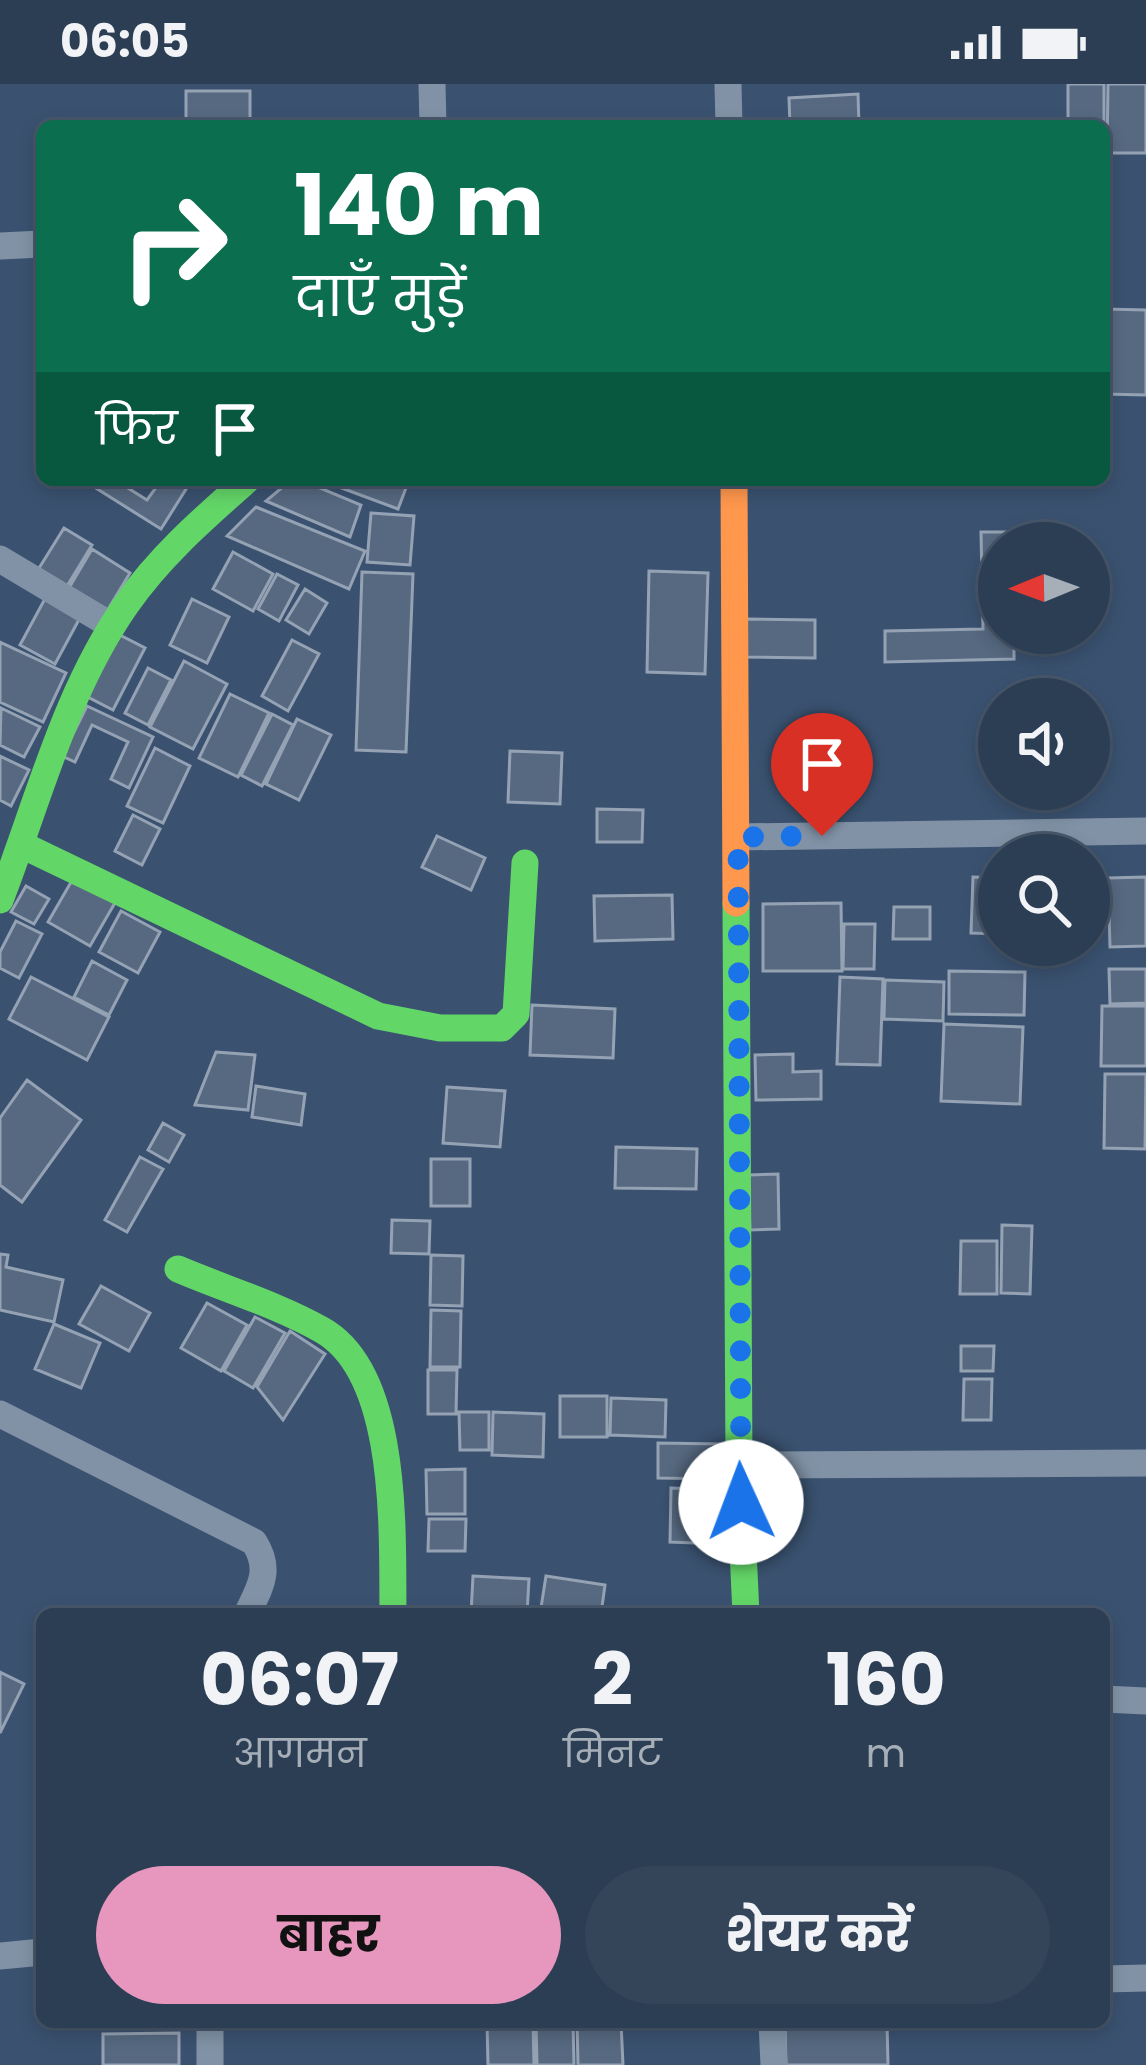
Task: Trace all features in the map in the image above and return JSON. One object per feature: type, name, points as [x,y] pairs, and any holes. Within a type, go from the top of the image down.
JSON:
[{"type":"street","points":[[432,84],[434,120]]},
{"type":"street","points":[[728,84],[729,120]]},
{"type":"street","points":[[0,246],[36,244]]},
{"type":"street","points":[[0,900],[87,673],[112,626],[175,544],[240,486]]},
{"type":"street","points":[[734,486],[740,1465],[746,1608]]},
{"type":"street","points":[[0,559],[112,626]]},
{"type":"street","points":[[738,837],[1146,831]]},
{"type":"street","points":[[22,845],[332,997],[397,1021],[454,1028],[502,1028],[515,1017],[525,863]]},
{"type":"street","points":[[178,1269],[324,1331],[349,1351],[378,1418],[392,1486],[393,1608]]},
{"type":"street","points":[[0,1414],[254,1542],[265,1572],[250,1608]]},
{"type":"street","points":[[740,1465],[1146,1462]]},
{"type":"street","points":[[1110,1699],[1146,1701]]},
{"type":"street","points":[[0,1956],[36,1953]]},
{"type":"street","points":[[1110,1978],[1146,1978]]},
{"type":"street","points":[[209,2028],[210,2065]]},
{"type":"street","points":[[772,2028],[774,2065]]},
{"type":"building","points":[[1068,84],[1104,84],[1104,120],[1068,120]]},
{"type":"building","points":[[1108,84],[1146,84],[1146,153],[1110,153]]},
{"type":"building","points":[[186,91],[250,91],[250,120],[186,120]]},
{"type":"building","points":[[858,94],[859,120],[790,120],[789,98]]},
{"type":"building","points":[[1110,309],[1146,310],[1146,395],[1110,394]]},
{"type":"building","points":[[93,486],[125,486],[147,500],[155,489],[150,486],[188,486],[161,529]]},
{"type":"building","points":[[284,486],[315,486],[361,505],[350,537],[266,501]]},
{"type":"building","points":[[336,486],[407,486],[398,509]]},
{"type":"building","points":[[256,507],[365,551],[349,589],[227,536]]},
{"type":"building","points":[[371,513],[414,516],[410,565],[367,562]]},
{"type":"building","points":[[64,528],[92,545],[64,591],[36,573]]},
{"type":"building","points":[[92,549],[130,573],[104,616],[66,593]]},
{"type":"building","points":[[233,552],[273,574],[253,611],[213,589]]},
{"type":"building","points":[[649,571],[708,573],[705,674],[647,672]]},
{"type":"building","points":[[362,572],[413,574],[406,752],[356,750]]},
{"type":"building","points":[[277,574],[298,585],[279,621],[258,609]]},
{"type":"building","points":[[305,589],[327,603],[309,634],[286,620]]},
{"type":"building","points":[[47,595],[82,614],[55,664],[20,645]]},
{"type":"building","points":[[192,599],[229,617],[207,663],[170,645]]},
{"type":"building","points":[[746,619],[815,620],[815,658],[745,657]]},
{"type":"building","points":[[978,629],[978,654],[1014,654],[1014,659],[885,662],[885,631]]},
{"type":"building","points":[[114,632],[145,648],[113,710],[82,694]]},
{"type":"building","points":[[292,640],[319,654],[288,711],[262,696]]},
{"type":"building","points":[[0,642],[66,673],[43,722],[0,702]]},
{"type":"building","points":[[184,661],[227,684],[193,749],[150,727]]},
{"type":"building","points":[[148,668],[171,680],[148,725],[125,713]]},
{"type":"building","points":[[230,694],[269,713],[238,777],[199,758]]},
{"type":"building","points":[[87,706],[153,737],[129,788],[111,779],[128,742],[92,725],[75,762],[62,756]]},
{"type":"building","points":[[1,708],[40,727],[24,757],[0,745]]},
{"type":"building","points":[[272,714],[293,725],[262,786],[241,775]]},
{"type":"building","points":[[297,719],[331,735],[299,800],[266,784]]},
{"type":"building","points":[[155,748],[190,766],[163,823],[127,806]]},
{"type":"building","points":[[510,751],[562,753],[560,804],[508,802]]},
{"type":"building","points":[[0,756],[29,770],[11,806],[0,800]]},
{"type":"building","points":[[597,809],[643,810],[642,842],[597,842]]},
{"type":"building","points":[[133,815],[160,829],[142,865],[115,851]]},
{"type":"building","points":[[437,836],[485,858],[471,890],[422,867]]},
{"type":"building","points":[[74,877],[116,901],[90,946],[48,922]]},
{"type":"building","points":[[973,877],[978,877],[978,933],[971,933]]},
{"type":"building","points":[[1146,877],[1146,946],[1110,947],[1110,878]]},
{"type":"building","points":[[26,886],[49,899],[34,924],[11,912]]},
{"type":"building","points":[[672,895],[673,939],[595,941],[594,896]]},
{"type":"building","points":[[841,903],[842,971],[763,971],[763,904]]},
{"type":"building","points":[[894,907],[930,907],[930,939],[893,939]]},
{"type":"building","points":[[121,911],[160,932],[138,973],[99,952]]},
{"type":"building","points":[[16,921],[42,934],[19,978],[0,968],[0,952]]},
{"type":"building","points":[[844,924],[875,924],[874,969],[843,969]]},
{"type":"building","points":[[92,961],[127,980],[109,1015],[74,997]]},
{"type":"building","points":[[1109,969],[1146,969],[1146,1003],[1110,1004]]},
{"type":"building","points":[[949,971],[1025,972],[1024,1015],[949,1014]]},
{"type":"building","points":[[31,977],[109,1017],[87,1060],[9,1019]]},
{"type":"building","points":[[840,977],[883,979],[880,1065],[837,1064]]},
{"type":"building","points":[[885,980],[944,982],[943,1021],[884,1019]]},
{"type":"building","points":[[532,1005],[615,1009],[613,1058],[530,1055]]},
{"type":"building","points":[[1102,1006],[1146,1006],[1146,1066],[1101,1066]]},
{"type":"building","points":[[944,1024],[1023,1027],[1020,1104],[941,1101]]},
{"type":"building","points":[[216,1052],[255,1055],[248,1110],[195,1105]]},
{"type":"building","points":[[793,1054],[793,1072],[821,1071],[821,1099],[756,1100],[755,1055]]},
{"type":"building","points":[[1105,1074],[1146,1074],[1145,1149],[1104,1148]]},
{"type":"building","points":[[27,1080],[81,1120],[22,1202],[0,1185],[0,1118]]},
{"type":"building","points":[[256,1086],[305,1094],[301,1125],[252,1117]]},
{"type":"building","points":[[447,1087],[505,1091],[500,1147],[443,1143]]},
{"type":"building","points":[[163,1123],[184,1135],[169,1162],[148,1150]]},
{"type":"building","points":[[616,1147],[697,1149],[696,1189],[615,1188]]},
{"type":"building","points":[[140,1157],[163,1169],[127,1232],[105,1220]]},
{"type":"building","points":[[431,1159],[470,1159],[470,1206],[431,1206]]},
{"type":"building","points":[[778,1174],[779,1229],[750,1230],[748,1175]]},
{"type":"building","points":[[392,1220],[430,1221],[429,1254],[391,1253]]},
{"type":"building","points":[[1002,1225],[1032,1226],[1030,1294],[1001,1293]]},
{"type":"building","points":[[961,1241],[997,1241],[997,1294],[960,1294]]},
{"type":"building","points":[[0,1254],[8,1255],[6,1267],[63,1280],[54,1322],[0,1310]]},
{"type":"building","points":[[431,1255],[463,1256],[462,1306],[430,1305]]},
{"type":"building","points":[[101,1286],[150,1313],[129,1351],[79,1324]]},
{"type":"building","points":[[207,1303],[247,1325],[221,1371],[181,1348]]},
{"type":"building","points":[[431,1310],[461,1311],[460,1367],[430,1367]]},
{"type":"building","points":[[255,1317],[285,1333],[253,1388],[224,1371]]},
{"type":"building","points":[[54,1324],[100,1343],[81,1388],[35,1369]]},
{"type":"building","points":[[290,1331],[325,1354],[283,1420],[257,1387]]},
{"type":"building","points":[[961,1346],[994,1346],[993,1371],[961,1371]]},
{"type":"building","points":[[428,1370],[457,1370],[456,1414],[428,1414]]},
{"type":"building","points":[[964,1379],[992,1379],[991,1420],[963,1420]]},
{"type":"building","points":[[560,1396],[607,1396],[607,1437],[560,1437]]},
{"type":"building","points":[[611,1398],[666,1400],[665,1437],[610,1435]]},
{"type":"building","points":[[459,1412],[489,1412],[489,1450],[460,1450]]},
{"type":"building","points":[[493,1412],[544,1414],[543,1457],[492,1455]]},
{"type":"building","points":[[658,1443],[720,1444],[720,1479],[658,1478]]},
{"type":"building","points":[[465,1469],[465,1514],[427,1514],[426,1470]]},
{"type":"building","points":[[671,1488],[721,1490],[719,1544],[670,1542]]},
{"type":"building","points":[[429,1519],[466,1519],[465,1551],[428,1551]]},
{"type":"building","points":[[473,1576],[529,1579],[527,1608],[471,1608]]},
{"type":"building","points":[[546,1576],[605,1585],[602,1608],[541,1608]]},
{"type":"building","points":[[0,1672],[24,1684],[0,1733]]},
{"type":"building","points":[[487,2028],[533,2028],[534,2065],[488,2065]]},
{"type":"building","points":[[536,2028],[573,2028],[574,2065],[537,2065]]},
{"type":"building","points":[[577,2028],[621,2028],[623,2065],[578,2065]]},
{"type":"building","points":[[785,2028],[887,2028],[888,2065],[786,2065]]},
{"type":"building","points":[[179,2033],[179,2065],[103,2065],[103,2034]]},
{"type":"traffic: fast","points":[[0,900],[54,748],[105,639],[153,571],[240,486]]},
{"type":"traffic: fast","points":[[22,845],[378,1016],[440,1028],[502,1028],[516,1014],[525,863]]},
{"type":"traffic: fast","points":[[736,903],[739,1465],[746,1608]]},
{"type":"traffic: fast","points":[[178,1269],[305,1321],[347,1352],[366,1382],[386,1460],[393,1608]]},
{"type":"traffic: slow","points":[[734,486],[736,903]]},
{"type":"route","points":[[741,1502],[738,837],[822,836]]}]
